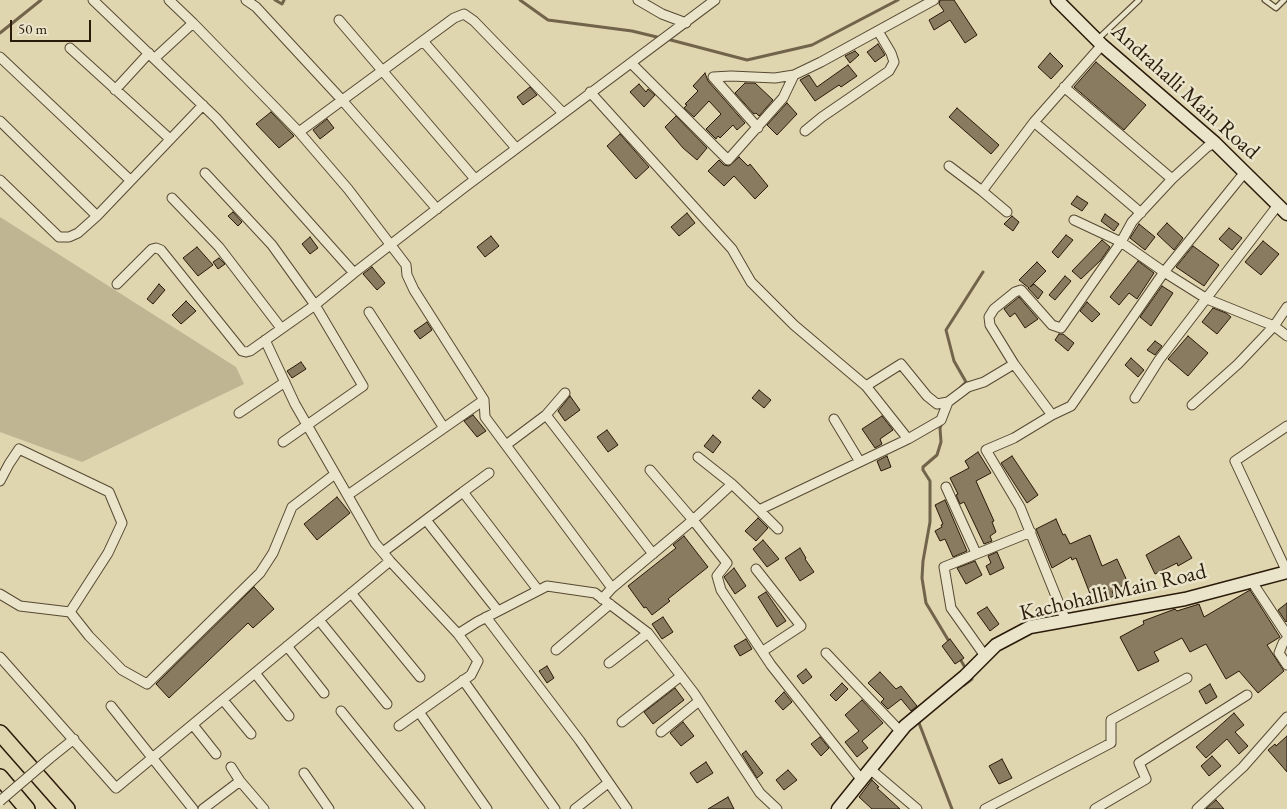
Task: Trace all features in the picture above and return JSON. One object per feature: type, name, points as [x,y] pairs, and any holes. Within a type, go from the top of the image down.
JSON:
[{"type":"highway","points":[[0,732],[68,809]]},
{"type":"highway","points":[[0,778],[27,809]]},
{"type":"street","points":[[93,0],[203,105],[354,273]]},
{"type":"street","points":[[168,0],[193,23],[299,132],[348,189],[391,244],[406,265],[407,275],[414,290],[484,400],[485,417],[612,588]]},
{"type":"street","points":[[246,0],[258,4],[437,209]]},
{"type":"street","points":[[638,0],[656,12],[686,23]]},
{"type":"street","points":[[117,284],[152,249],[161,250],[242,351],[250,351],[315,305],[516,148],[715,0]]},
{"type":"street","points":[[758,128],[714,77],[775,78],[794,75],[934,0]]},
{"type":"street","name":"Andrahalli Main Road","points":[[1057,0],[1099,43],[1214,143],[1283,210]]},
{"type":"street","points":[[299,132],[454,18],[464,14],[474,21],[563,113]]},
{"type":"street","points":[[340,20],[475,180]]},
{"type":"street","points":[[116,90],[152,56],[193,23]]},
{"type":"street","points":[[805,131],[822,117],[889,71],[894,62],[892,53],[878,31]]},
{"type":"street","points":[[422,41],[516,148]]},
{"type":"street","points":[[982,191],[1034,122],[1099,43]]},
{"type":"street","points":[[70,48],[170,139]]},
{"type":"street","points":[[0,57],[130,180]]},
{"type":"street","points":[[631,63],[728,160],[783,98],[794,75]]},
{"type":"street","points":[[1064,87],[1172,179]]},
{"type":"street","points":[[590,92],[732,249],[751,282],[794,325],[866,386],[908,439]]},
{"type":"street","points":[[0,180],[59,237],[69,238],[78,233],[97,216],[203,105]]},
{"type":"street","points":[[0,121],[97,216]]},
{"type":"street","points":[[1034,122],[1141,213]]},
{"type":"street","points":[[1052,415],[1014,364],[990,325],[989,317],[994,309],[1021,290],[1052,325],[1061,328],[1121,242],[1132,222],[1172,179],[1207,147],[1214,143]]},
{"type":"street","points":[[949,166],[1007,212]]},
{"type":"street","points":[[1066,621],[1020,507],[986,450],[1014,438],[1071,406],[1164,272],[1244,172]]},
{"type":"street","points":[[205,173],[272,245],[315,305],[362,386],[283,442]]},
{"type":"street","points":[[172,198],[219,247],[281,328]]},
{"type":"street","points":[[1136,398],[1160,360],[1207,299],[1283,210]]},
{"type":"street","points":[[1074,220],[1121,242],[1207,299],[1274,326],[1287,336]]},
{"type":"street","points":[[1192,405],[1238,364],[1274,326],[1287,307]]},
{"type":"street","points":[[369,312],[444,428]]},
{"type":"street","points":[[265,340],[307,425],[376,543],[390,561],[458,634],[478,661],[470,675],[399,726]]},
{"type":"street","points":[[866,386],[901,364],[927,396],[937,404],[948,402],[968,387],[984,382],[1014,364]]},
{"type":"street","points":[[239,413],[285,382]]},
{"type":"street","points":[[506,445],[546,415],[565,393]]},
{"type":"street","points":[[348,495],[484,400]]},
{"type":"street","points":[[759,510],[908,439],[941,420],[948,402]]},
{"type":"street","points":[[546,415],[652,554]]},
{"type":"street","points":[[834,419],[860,462]]},
{"type":"street","points":[[1287,426],[1235,461],[1287,572]]},
{"type":"street","points":[[0,481],[19,449],[109,492],[122,523],[108,554],[70,612]]},
{"type":"street","points":[[698,456],[732,484],[778,529]]},
{"type":"street","points":[[650,470],[727,563],[717,576],[721,590],[771,665],[861,779]]},
{"type":"street","points":[[383,552],[489,472]]},
{"type":"street","points":[[0,594],[20,606],[70,612],[122,670],[147,684],[260,573],[273,553],[292,506],[335,474]]},
{"type":"street","points":[[556,650],[606,602],[612,588],[693,520],[732,484]]},
{"type":"street","points":[[946,487],[976,553]]},
{"type":"street","points":[[463,492],[538,590]]},
{"type":"street","points":[[426,520],[498,611]]},
{"type":"street","points":[[985,656],[951,608],[944,567],[1031,532]]},
{"type":"street","points":[[0,658],[116,788],[390,561]]},
{"type":"street","points":[[756,569],[800,626],[763,651]]},
{"type":"street","name":"Kachohalli Main Road","points":[[838,809],[900,731],[965,676],[996,645],[1030,627],[1185,598],[1287,572]]},
{"type":"street","points":[[1252,582],[1287,635]]},
{"type":"street","points":[[458,634],[486,617],[547,586],[595,594],[648,633],[699,701],[760,793],[777,809]]},
{"type":"street","points":[[351,593],[420,677]]},
{"type":"street","points":[[486,617],[580,741],[627,809]]},
{"type":"street","points":[[319,620],[387,704]]},
{"type":"street","points":[[609,663],[648,633]]},
{"type":"street","points":[[1287,639],[1283,643],[1279,654],[1287,664]]},
{"type":"street","points":[[288,646],[324,693]]},
{"type":"street","points":[[826,653],[900,731]]},
{"type":"street","points":[[255,673],[288,716]]},
{"type":"street","points":[[622,722],[681,676]]},
{"type":"street","points":[[985,809],[1111,743],[1111,720],[1187,678]]},
{"type":"street","points":[[463,680],[555,809]]},
{"type":"street","points":[[1095,809],[1146,779],[1139,763],[1247,695]]},
{"type":"street","points":[[223,700],[251,734]]},
{"type":"street","points":[[661,732],[699,701]]},
{"type":"street","points":[[111,706],[193,809]]},
{"type":"street","points":[[341,711],[420,809]]},
{"type":"street","points":[[419,712],[487,809]]},
{"type":"street","points":[[1198,809],[1243,767],[1287,717]]},
{"type":"street","points":[[193,726],[216,754]]},
{"type":"street","points":[[0,800],[74,739]]},
{"type":"street","points":[[231,767],[240,781],[264,809]]},
{"type":"street","points":[[870,769],[917,809]]},
{"type":"street","points":[[304,773],[330,809]]},
{"type":"street","points":[[203,809],[240,781]]},
{"type":"street","points":[[575,809],[608,782]]},
{"type":"lane","points":[[1099,43],[1139,0]]},
{"type":"lane","points":[[1265,0],[1276,8],[1284,0]]},
{"type":"shaded area","points":[[0,217],[236,367],[244,384],[82,462],[0,432]]},
{"type":"building","points":[[940,0],[954,0],[977,35],[965,43],[950,20],[934,30],[929,20],[944,11],[939,4]]},
{"type":"building","points":[[878,44],[885,55],[875,62],[867,52]]},
{"type":"building","points":[[855,51],[859,55],[850,63],[845,56]]},
{"type":"building","points":[[1050,53],[1063,66],[1051,79],[1038,67]]},
{"type":"building","points":[[1096,62],[1146,105],[1124,130],[1074,87]]},
{"type":"building","points":[[848,65],[857,76],[815,101],[800,80],[809,75],[817,87]]},
{"type":"building","points":[[705,73],[708,81],[745,123],[737,130],[733,125],[720,138],[718,136],[716,139],[706,129],[721,114],[709,101],[694,117],[684,108],[687,105],[685,104],[698,91],[693,86]]},
{"type":"building","points":[[745,83],[755,83],[773,100],[759,116],[756,113],[754,114],[735,93]]},
{"type":"building","points":[[639,84],[646,92],[648,89],[655,95],[644,107],[630,92]]},
{"type":"building","points":[[530,87],[537,95],[523,105],[517,97]]},
{"type":"building","points":[[787,103],[797,114],[777,135],[767,125]]},
{"type":"building","points":[[957,108],[999,145],[991,154],[949,117]]},
{"type":"building","points":[[271,112],[294,136],[279,148],[256,124]]},
{"type":"building","points":[[676,116],[707,148],[697,160],[683,148],[665,127]]},
{"type":"building","points":[[327,119],[334,128],[320,139],[313,130]]},
{"type":"building","points":[[620,134],[649,167],[636,179],[607,146]]},
{"type":"building","points":[[739,157],[748,166],[750,164],[768,186],[755,199],[734,176],[724,186],[708,171],[719,160],[724,165],[729,166]]},
{"type":"building","points":[[1077,196],[1088,203],[1082,211],[1071,204]]},
{"type":"building","points":[[233,212],[242,222],[238,226],[228,216]]},
{"type":"building","points":[[687,213],[695,223],[679,236],[671,227]]},
{"type":"building","points":[[1105,214],[1119,224],[1114,231],[1101,221]]},
{"type":"building","points":[[1012,216],[1019,222],[1013,231],[1004,224]]},
{"type":"building","points":[[1167,223],[1183,238],[1174,250],[1157,234]]},
{"type":"building","points":[[1139,224],[1155,237],[1145,250],[1130,238]]},
{"type":"building","points":[[1229,228],[1242,238],[1232,250],[1219,239]]},
{"type":"building","points":[[1066,235],[1073,240],[1058,258],[1052,252]]},
{"type":"building","points":[[491,236],[499,246],[485,257],[477,247]]},
{"type":"building","points":[[310,237],[318,248],[310,254],[302,244]]},
{"type":"building","points":[[1102,240],[1110,247],[1101,260],[1081,279],[1072,271]]},
{"type":"building","points":[[1263,241],[1279,254],[1261,275],[1245,262]]},
{"type":"building","points":[[1193,246],[1219,265],[1204,286],[1176,267]]},
{"type":"building","points":[[197,247],[213,265],[198,276],[183,258]]},
{"type":"building","points":[[219,258],[225,264],[218,269],[213,262]]},
{"type":"building","points":[[1138,261],[1154,273],[1137,299],[1129,293],[1119,305],[1110,297]]},
{"type":"building","points":[[1037,262],[1046,271],[1030,287],[1034,284],[1043,292],[1038,299],[1019,280]]},
{"type":"building","points":[[372,267],[385,283],[377,290],[363,274]]},
{"type":"building","points":[[1065,276],[1071,281],[1055,300],[1049,295]]},
{"type":"building","points":[[159,284],[165,290],[153,304],[147,299]]},
{"type":"building","points":[[1162,286],[1173,293],[1151,326],[1140,317]]},
{"type":"building","points":[[1019,297],[1038,319],[1025,328],[1015,313],[1010,317],[1004,309]]},
{"type":"building","points":[[186,301],[196,311],[181,324],[172,315]]},
{"type":"building","points":[[1087,302],[1100,314],[1092,322],[1080,311]]},
{"type":"building","points":[[1213,308],[1231,317],[1217,334],[1202,322]]},
{"type":"building","points":[[427,322],[432,330],[420,339],[414,331]]},
{"type":"building","points":[[1059,334],[1063,334],[1074,343],[1068,351],[1055,340]]},
{"type":"building","points":[[1188,336],[1208,353],[1188,376],[1168,359]]},
{"type":"building","points":[[1155,341],[1162,346],[1155,355],[1147,350]]},
{"type":"building","points":[[1131,358],[1144,370],[1138,377],[1125,365]]},
{"type":"building","points":[[301,362],[306,369],[292,378],[287,371]]},
{"type":"building","points":[[759,390],[771,400],[764,408],[752,398]]},
{"type":"building","points":[[570,396],[580,410],[565,421],[558,411]]},
{"type":"building","points":[[473,415],[486,431],[477,437],[464,421]]},
{"type":"building","points":[[882,416],[893,430],[880,439],[882,444],[875,448],[862,429]]},
{"type":"building","points":[[607,430],[618,445],[608,452],[597,437]]},
{"type":"building","points":[[713,435],[721,442],[713,453],[704,446]]},
{"type":"building","points":[[978,452],[991,473],[976,481],[994,521],[992,522],[996,532],[990,536],[992,541],[984,544],[964,502],[960,504],[956,495],[958,494],[950,478],[969,468],[965,461]]},
{"type":"building","points":[[887,456],[891,467],[881,471],[877,461]]},
{"type":"building","points":[[1012,456],[1038,495],[1027,503],[1001,463]]},
{"type":"building","points":[[337,497],[350,513],[317,540],[304,524]]},
{"type":"building","points":[[945,500],[967,551],[953,557],[945,539],[940,541],[935,531],[942,527],[941,525],[943,524],[935,505]]},
{"type":"building","points":[[758,518],[768,528],[756,541],[745,531]]},
{"type":"building","points":[[1056,519],[1063,535],[1065,534],[1070,544],[1090,535],[1102,566],[1117,559],[1128,583],[1112,591],[1114,596],[1094,604],[1076,558],[1072,560],[1071,557],[1052,568],[1036,529]]},
{"type":"building","points":[[684,536],[708,567],[668,599],[670,601],[652,615],[646,607],[644,608],[628,586],[676,548],[673,545]]},
{"type":"building","points":[[1179,536],[1192,558],[1178,566],[1177,563],[1155,574],[1146,555]]},
{"type":"building","points":[[763,540],[779,559],[767,567],[753,549]]},
{"type":"building","points":[[800,548],[814,572],[800,581],[785,558]]},
{"type":"building","points":[[997,552],[1004,568],[990,575],[986,566],[991,563],[988,556]]},
{"type":"building","points":[[975,561],[982,575],[966,584],[957,568]]},
{"type":"building","points":[[734,568],[746,586],[735,594],[724,577]]},
{"type":"building","points":[[254,587],[274,609],[253,628],[248,623],[169,698],[156,684]]},
{"type":"building","points":[[1250,590],[1280,637],[1267,645],[1284,671],[1258,693],[1239,671],[1226,679],[1206,644],[1190,652],[1182,638],[1154,652],[1159,661],[1138,671],[1120,637],[1144,624],[1143,621],[1175,609],[1177,611],[1199,604],[1204,617]]},
{"type":"building","points":[[766,592],[786,621],[777,627],[758,597]]},
{"type":"building","points":[[1287,603],[1287,621],[1286,622],[1278,610]]},
{"type":"building","points":[[987,607],[999,624],[990,631],[977,613]]},
{"type":"building","points":[[663,617],[673,632],[662,639],[652,624]]},
{"type":"building","points":[[746,639],[752,649],[740,656],[734,646]]},
{"type":"building","points":[[950,639],[964,658],[955,664],[942,646]]},
{"type":"building","points":[[547,666],[554,678],[547,683],[539,671]]},
{"type":"building","points":[[806,669],[812,677],[803,684],[797,676]]},
{"type":"building","points":[[880,672],[896,689],[901,686],[917,706],[911,711],[901,699],[888,709],[881,702],[884,699],[868,683]]},
{"type":"building","points":[[842,683],[848,689],[836,701],[830,695]]},
{"type":"building","points":[[1210,684],[1217,697],[1206,704],[1199,691]]},
{"type":"building","points":[[675,688],[684,700],[653,724],[644,712]]},
{"type":"building","points":[[784,692],[792,702],[783,710],[775,701]]},
{"type":"building","points":[[862,700],[883,723],[862,741],[868,748],[857,757],[845,742],[859,731],[845,715]]},
{"type":"building","points":[[1234,713],[1244,725],[1235,732],[1248,746],[1239,754],[1227,739],[1206,758],[1196,747]]},
{"type":"building","points":[[683,722],[694,736],[681,746],[670,733]]},
{"type":"building","points":[[1287,736],[1287,772],[1268,750],[1275,744],[1276,746]]},
{"type":"building","points":[[820,737],[829,748],[821,756],[811,744]]},
{"type":"building","points":[[746,751],[763,773],[757,778],[742,754]]},
{"type":"building","points":[[1212,756],[1221,766],[1209,776],[1201,766]]},
{"type":"building","points":[[1002,759],[1012,778],[999,784],[989,766]]},
{"type":"building","points":[[706,762],[713,773],[697,783],[690,773]]},
{"type":"building","points":[[788,770],[797,780],[784,790],[776,780]]},
{"type":"building","points":[[872,780],[879,787],[877,788],[900,809],[872,809],[859,797]]},
{"type":"building","points":[[728,797],[734,809],[708,809]]},
{"type":"building","points":[[1216,800],[1224,809],[1206,809]]},
{"type":"waterway","points":[[0,33],[41,0]]},
{"type":"waterway","points":[[275,0],[282,4],[284,0]]},
{"type":"waterway","points":[[520,0],[548,20],[632,31],[661,38]]},
{"type":"waterway","points":[[667,39],[747,60],[812,45],[898,0]]},
{"type":"waterway","points":[[959,389],[966,382],[954,361],[946,330],[983,272]]},
{"type":"waterway","points":[[942,423],[940,428],[941,442],[937,455],[923,467],[930,481],[930,522],[922,578],[926,603],[950,643]]},
{"type":"waterway","points":[[959,657],[967,671]]},
{"type":"waterway","points":[[964,685],[972,679],[970,676]]},
{"type":"waterway","points":[[920,720],[919,723],[952,809]]}]
